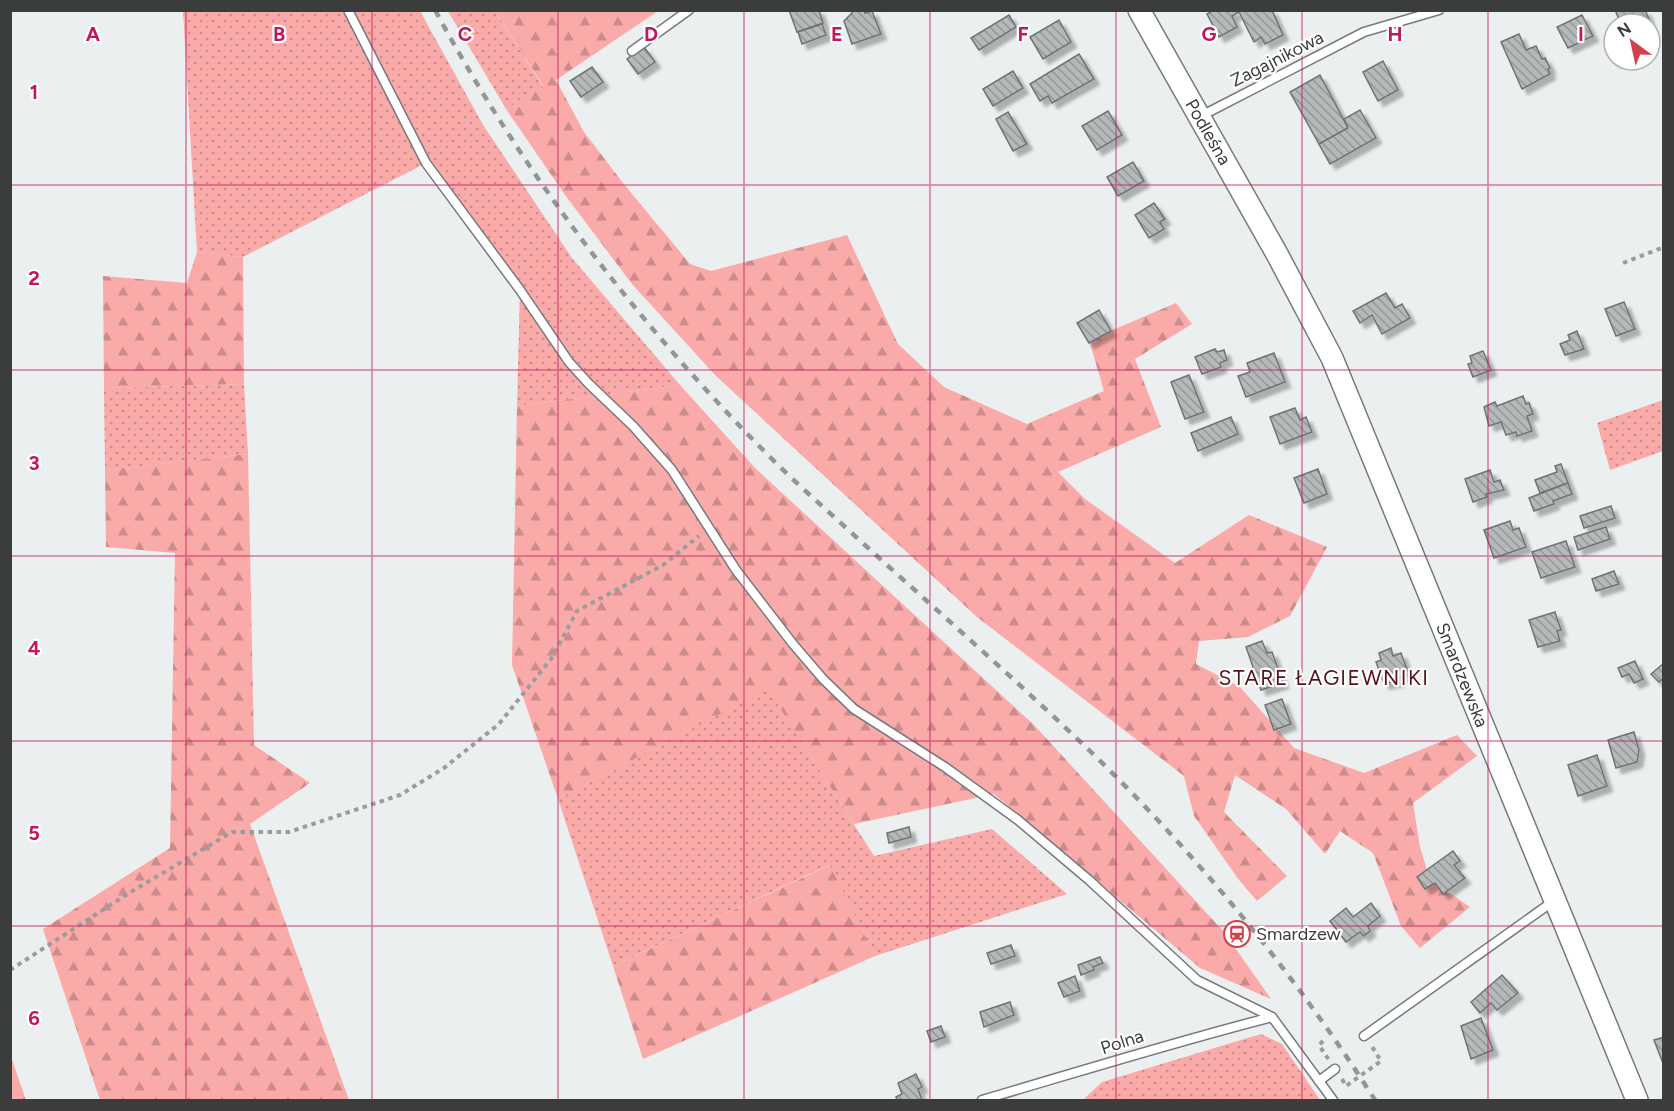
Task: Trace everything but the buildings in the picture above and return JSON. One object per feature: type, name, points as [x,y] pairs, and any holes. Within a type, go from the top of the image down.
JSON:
[{"type":"street","name":"Podleśna","points":[[1139,10],[1277,254]]},
{"type":"street","name":"Smardzewska","points":[[1277,254],[1332,358],[1637,1101]]},
{"type":"lane","points":[[348,10],[426,163],[520,290],[569,362],[633,426],[672,470],[736,570],[823,679],[854,709],[945,767],[1018,820],[1089,879],[1197,980],[1272,1017],[1333,1101]]},
{"type":"lane","points":[[632,51],[689,10]]},
{"type":"lane","name":"Zagajnikowa","points":[[1199,117],[1364,32],[1439,10]]},
{"type":"lane","points":[[1364,1036],[1555,900]]},
{"type":"lane","name":"Polna","points":[[982,1101],[1181,1040],[1272,1017]]},
{"type":"lane","points":[[1319,1081],[1335,1069]]},
{"type":"path","points":[[1623,263],[1664,247]]},
{"type":"path","points":[[10,970],[129,893],[232,832],[289,832],[400,795],[444,768],[499,724],[551,659],[577,611],[663,565],[709,528]]},
{"type":"path","points":[[1323,1041],[1319,1045],[1346,1086],[1382,1061],[1364,1036]]},
{"type":"green space","points":[[183,11],[420,11],[483,125],[572,258],[680,385],[517,406],[520,290],[426,163],[243,257],[197,252]]},
{"type":"green space","points":[[448,11],[495,11],[544,88],[506,109]]},
{"type":"green space","points":[[495,11],[658,11],[556,80],[584,132],[690,264],[711,271],[847,235],[898,344],[944,387],[1027,424],[1104,391],[1089,340],[1176,303],[1192,324],[1135,359],[1161,427],[1058,472],[1085,499],[1175,563],[1249,515],[1327,547],[1290,616],[1248,637],[1199,641],[1196,664],[1240,687],[1294,748],[1364,773],[1457,735],[1477,756],[1413,803],[1420,847],[1430,880],[1470,907],[1420,948],[1401,926],[1373,853],[1340,831],[1325,854],[1286,809],[1235,775],[1224,812],[1287,876],[1257,901],[1239,880],[1194,816],[1184,776],[977,617],[715,375],[632,284],[565,195],[506,109],[544,87]]},
{"type":"green space","points":[[197,252],[243,257],[244,384],[104,388],[103,276],[187,283]]},
{"type":"green space","points":[[244,384],[248,454],[105,470],[104,388]]},
{"type":"green space","points":[[680,385],[756,469],[1034,725],[1224,932],[1271,999],[1200,968],[994,794],[854,824],[768,689],[558,799],[512,665],[517,406]]},
{"type":"green space","points":[[1663,400],[1663,451],[1610,470],[1597,423]]},
{"type":"green space","points":[[248,454],[254,745],[310,783],[250,824],[349,1100],[100,1100],[43,929],[170,848],[175,553],[106,547],[105,470]]},
{"type":"green space","points":[[768,688],[874,856],[992,829],[1067,894],[875,956],[829,865],[613,966],[558,799]]},
{"type":"green space","points":[[830,865],[875,956],[643,1059],[613,966]]},
{"type":"green space","points":[[1261,1034],[1282,1044],[1320,1100],[1083,1100],[1102,1082]]},
{"type":"green space","points":[[11,1057],[26,1100],[11,1100]]},
{"type":"railway","points":[[435,10],[470,72],[547,191],[588,248],[678,358],[725,411],[814,499],[1062,724],[1170,833],[1278,962],[1312,1007],[1375,1100]]},
{"type":"place","name":"Smardzew","points":[[1237,934]]},
{"type":"district","name":"STARE ŁAGIEWNIKI","points":[[1324,678]]}]
